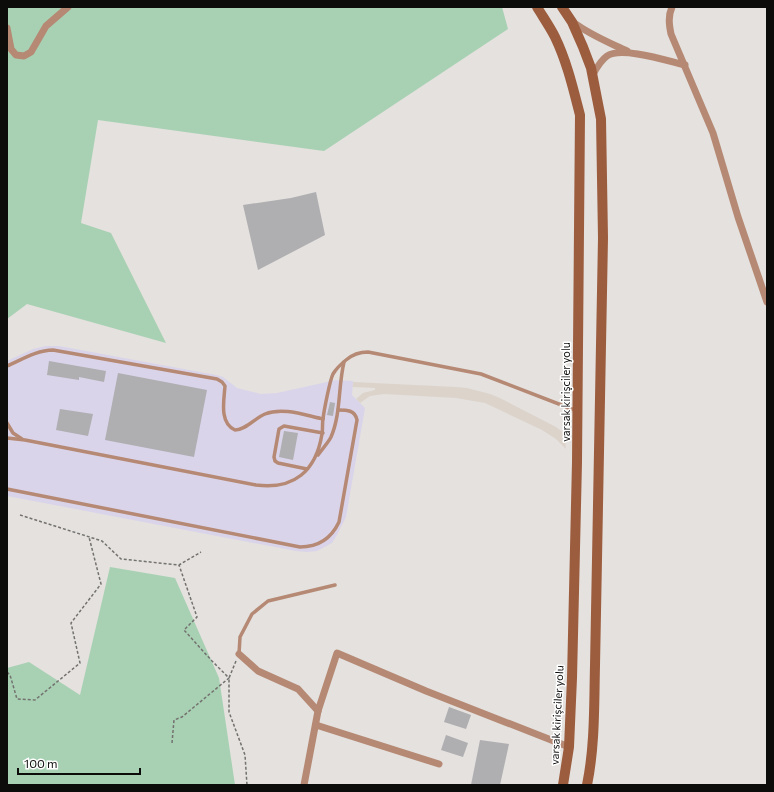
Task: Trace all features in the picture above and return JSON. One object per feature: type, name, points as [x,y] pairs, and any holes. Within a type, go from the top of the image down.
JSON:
[{"type":"street","points":[[7,28],[11,49],[16,55],[24,56],[31,52],[46,26],[68,7]]},
{"type":"street","name":"varsak kirişciler yolu","points":[[537,7],[554,36],[563,56],[580,115],[578,412],[572,678],[569,747],[563,785]]},
{"type":"street","points":[[562,7],[572,22],[584,47],[592,76],[601,120],[603,238],[593,728],[586,785]]},
{"type":"street","points":[[672,7],[669,23],[671,34],[713,133],[738,217],[767,302]]},
{"type":"street","points":[[572,22],[584,31],[633,53],[685,66]]},
{"type":"street","points":[[592,76],[601,61],[608,54],[620,52],[633,53]]},
{"type":"street","points":[[304,785],[318,711],[337,653],[426,691],[569,747]]},
{"type":"street","points":[[239,654],[258,670],[298,689],[318,711]]},
{"type":"street","points":[[316,725],[439,764]]},
{"type":"lane","points":[[7,366],[42,351],[52,350],[217,380],[222,382],[225,386],[225,421],[228,426],[235,430],[239,430],[264,415],[282,411],[323,419]]},
{"type":"lane","points":[[316,457],[323,433],[323,419],[332,378],[335,371],[344,362],[354,354],[360,352],[368,352],[481,374],[578,412]]},
{"type":"lane","points":[[7,438],[25,440],[268,486],[277,486],[293,481],[307,469],[330,438],[338,410],[340,377],[344,362]]},
{"type":"lane","points":[[7,490],[300,547],[314,545],[330,536],[339,522],[357,420],[356,415],[348,411],[338,410]]},
{"type":"lane","points":[[7,423],[14,433],[25,440]]},
{"type":"lane","points":[[307,469],[278,463],[275,461],[274,457],[279,428],[284,426],[323,433]]},
{"type":"lane","points":[[239,654],[240,637],[252,614],[268,601],[335,585]]},
{"type":"path","points":[[20,515],[102,541],[121,559],[179,565],[201,552]]},
{"type":"path","points":[[7,672],[10,675],[17,699],[35,700],[80,663],[71,623],[101,584],[88,537]]},
{"type":"path","points":[[179,565],[196,617],[184,630],[229,678]]},
{"type":"path","points":[[239,654],[229,678],[230,712],[245,755],[247,785]]},
{"type":"path","points":[[172,743],[174,720],[182,717],[229,678]]},
{"type":"shaded area","points":[[46,346],[59,346],[216,375],[223,377],[237,388],[261,394],[277,393],[336,380],[353,381],[352,395],[365,408],[346,517],[332,543],[317,551],[296,551],[7,496],[7,361],[33,349]]},
{"type":"shaded area","points":[[353,382],[456,387],[467,388],[490,394],[556,427],[564,433],[566,449],[556,439],[542,430],[485,403],[456,398],[384,394],[370,396],[360,403],[356,399],[363,393],[375,390],[375,388],[352,387]]},
{"type":"green space","points":[[7,7],[502,7],[508,29],[324,151],[98,120],[81,223],[111,233],[166,343],[27,304],[7,319]]},
{"type":"green space","points":[[110,567],[175,578],[219,678],[235,785],[7,785],[7,668],[29,662],[80,695]]},
{"type":"building","points":[[316,192],[325,235],[258,270],[243,205],[291,198]]},
{"type":"building","points":[[49,361],[106,371],[104,382],[79,377],[79,380],[47,375]]},
{"type":"building","points":[[118,373],[207,390],[194,457],[105,440]]},
{"type":"building","points":[[330,402],[335,403],[333,416],[327,415]]},
{"type":"building","points":[[60,409],[93,414],[88,436],[56,430]]},
{"type":"building","points":[[284,431],[298,433],[293,460],[279,457]]},
{"type":"building","points":[[449,707],[471,715],[466,729],[444,722]]},
{"type":"building","points":[[446,735],[468,743],[463,757],[441,750]]},
{"type":"building","points":[[480,740],[509,744],[500,785],[471,785]]}]
